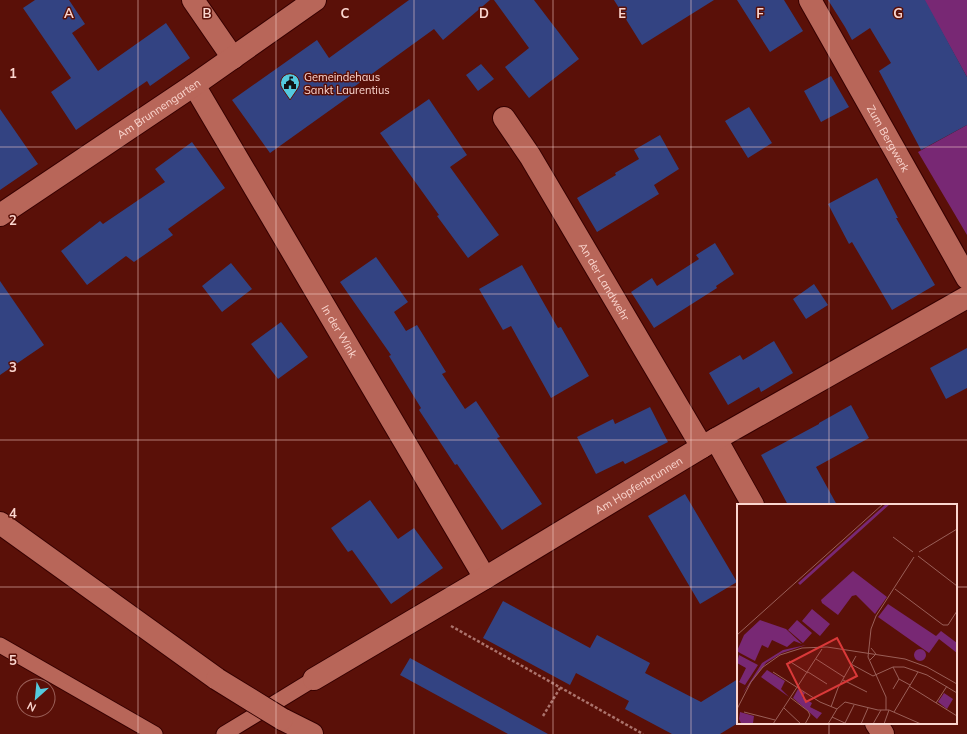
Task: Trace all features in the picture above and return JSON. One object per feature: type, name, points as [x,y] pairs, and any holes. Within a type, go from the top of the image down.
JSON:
[{"type":"street","points":[[193,0],[233,58]]},
{"type":"street","name":"Am Brunnengarten","points":[[0,215],[194,85],[315,0]]},
{"type":"street","name":"Zum Bergwerk","points":[[810,0],[967,278]]},
{"type":"street","name":"In der Wink","points":[[194,85],[485,578]]},
{"type":"street","name":"An der Landwehr","points":[[504,118],[530,156],[709,443],[752,504]]},
{"type":"street","name":"Am Hopfenbrunnen","points":[[314,679],[709,443],[967,297]]},
{"type":"street","points":[[0,523],[217,678],[282,719],[312,734]]},
{"type":"street","points":[[877,724],[883,734]]},
{"type":"lane","points":[[0,645],[155,734]]},
{"type":"lane","points":[[224,734],[314,679]]},
{"type":"path","points":[[451,626],[643,734]]},
{"type":"path","points":[[543,716],[560,688]]},
{"type":"shaded area","points":[[924,0],[967,0],[967,77]]},
{"type":"shaded area","points":[[967,125],[967,235],[918,152]]},
{"type":"building","points":[[35,0],[69,0],[85,24],[72,33],[98,71],[166,23],[190,58],[150,86],[147,81],[76,130],[51,92],[71,78],[23,8]]},
{"type":"building","points":[[409,0],[490,0],[443,40],[434,29],[351,89],[354,93],[270,153],[232,100],[317,40],[329,58]]},
{"type":"building","points":[[494,0],[534,0],[579,59],[529,98],[505,67],[529,48]]},
{"type":"building","points":[[614,0],[714,0],[642,45]]},
{"type":"building","points":[[737,0],[784,0],[803,31],[770,52]]},
{"type":"building","points":[[828,0],[925,0],[967,77],[967,125],[921,150],[879,71],[891,63],[870,28],[852,40]]},
{"type":"building","points":[[481,64],[494,79],[478,91],[466,75]]},
{"type":"building","points":[[831,76],[849,107],[821,122],[804,91]]},
{"type":"building","points":[[429,99],[467,155],[450,167],[499,235],[468,258],[380,133]]},
{"type":"building","points":[[749,107],[772,143],[748,158],[725,121]]},
{"type":"building","points":[[0,109],[38,164],[0,190]]},
{"type":"building","points":[[660,135],[679,169],[654,185],[659,194],[597,232],[577,198],[616,175],[615,173],[639,159],[634,150]]},
{"type":"building","points":[[192,142],[225,188],[168,229],[173,235],[134,262],[126,256],[87,285],[61,251],[100,221],[103,224],[165,182],[155,169]]},
{"type":"building","points":[[877,178],[898,218],[896,218],[935,285],[892,310],[852,242],[849,244],[828,204]]},
{"type":"building","points":[[715,243],[734,274],[716,286],[717,288],[654,328],[631,292],[652,278],[657,286],[699,259],[696,255]]},
{"type":"building","points":[[376,257],[408,302],[394,312],[406,331],[417,325],[446,372],[442,374],[465,409],[476,401],[500,437],[497,438],[542,504],[502,530],[457,464],[455,465],[419,410],[421,408],[389,356],[391,355],[340,282]]},
{"type":"building","points":[[231,263],[252,289],[222,312],[202,286]]},
{"type":"building","points":[[522,265],[558,328],[561,327],[589,376],[551,398],[511,326],[503,330],[479,289]]},
{"type":"building","points":[[0,281],[44,345],[0,375]]},
{"type":"building","points":[[814,284],[828,305],[806,319],[793,299]]},
{"type":"building","points":[[281,322],[308,357],[278,379],[251,344]]},
{"type":"building","points":[[774,341],[793,373],[761,392],[759,387],[728,405],[709,373],[740,355],[743,360]]},
{"type":"building","points":[[967,348],[967,388],[946,399],[930,368]]},
{"type":"building","points":[[851,405],[869,438],[816,467],[836,504],[787,504],[761,455]]},
{"type":"building","points":[[650,407],[668,442],[625,464],[623,461],[596,474],[577,437],[613,419],[615,424]]},
{"type":"building","points":[[685,494],[737,582],[700,604],[648,516]]},
{"type":"building","points":[[370,500],[398,539],[414,528],[443,568],[391,604],[352,550],[348,552],[331,528]]},
{"type":"building","points":[[503,601],[590,648],[597,635],[650,663],[645,673],[701,702],[737,680],[737,724],[720,734],[672,734],[625,709],[629,701],[576,673],[570,685],[483,638]]},
{"type":"building","points":[[410,658],[548,734],[508,734],[400,675]]},
{"type":"place","name":"Gemeindehaus Sankt Laurentius","points":[[290,100]]}]
